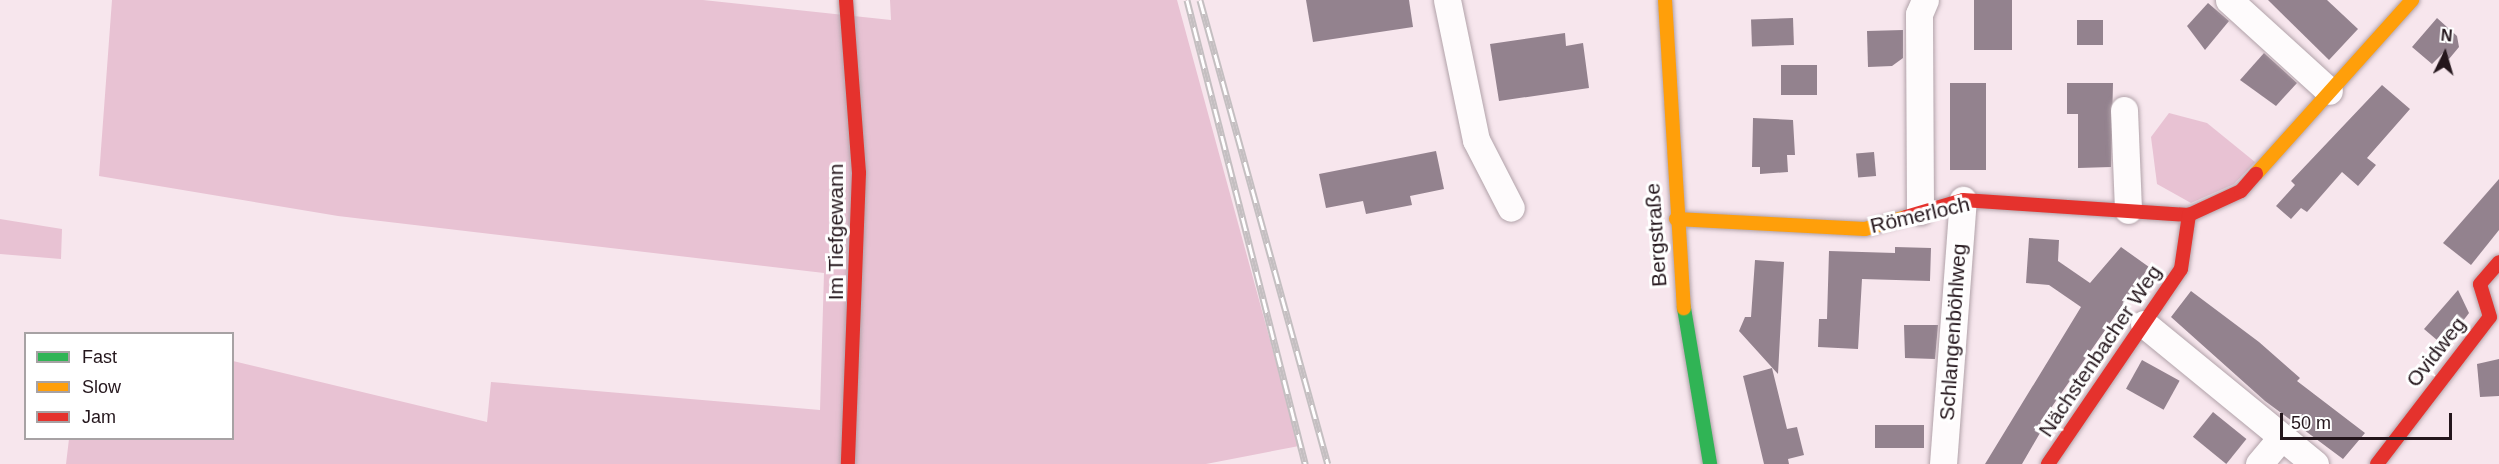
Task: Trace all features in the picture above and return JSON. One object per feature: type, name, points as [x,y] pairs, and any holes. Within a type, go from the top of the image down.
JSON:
[{"type":"street","name":"Im Tiefgewann","points":[[846,0],[859,184],[848,464]]},
{"type":"street","points":[[1447,0],[1476,140],[1511,208]]},
{"type":"street","name":"Bergstraße","points":[[1665,0],[1676,219],[1687,350],[1710,464]]},
{"type":"street","points":[[1920,211],[1919,14],[1925,0]]},
{"type":"street","points":[[2229,0],[2329,91]]},
{"type":"street","points":[[2188,215],[2241,191],[2412,0]]},
{"type":"street","points":[[2124,110],[2128,210]]},
{"type":"street","name":"Römerloch","points":[[1676,219],[1865,230],[1920,211],[1963,200],[2188,215]]},
{"type":"street","name":"Schlangenböhlweg","points":[[1943,464],[1963,200]]},
{"type":"street","name":"Nächstenbacher Weg","points":[[2048,464],[2181,269],[2188,215]]},
{"type":"street","name":"Ovidweg","points":[[2377,464],[2495,320],[2480,284],[2499,262]]},
{"type":"street","points":[[2145,324],[2315,464]]},
{"type":"street","points":[[2259,464],[2282,437]]},
{"type":"shaded area","points":[[112,0],[703,0],[891,20],[890,0],[1177,0],[1299,446],[1206,464],[66,464],[69,440],[234,440],[234,361],[487,422],[491,382],[820,410],[824,273],[338,216],[99,176]]},
{"type":"shaded area","points":[[2169,113],[2207,123],[2255,162],[2234,184],[2191,203],[2157,184],[2151,137]]},
{"type":"shaded area","points":[[0,219],[62,229],[61,259],[0,254]]},
{"type":"building","points":[[1306,0],[1409,0],[1413,27],[1313,42]]},
{"type":"building","points":[[1974,0],[2012,0],[2012,50],[1974,50]]},
{"type":"building","points":[[2268,0],[2327,0],[2358,29],[2329,60]]},
{"type":"building","points":[[2208,3],[2229,21],[2205,50],[2187,26]]},
{"type":"building","points":[[1793,18],[1794,45],[1752,46],[1751,19]]},
{"type":"building","points":[[2437,18],[2457,36],[2459,47],[2449,59],[2443,53],[2432,64],[2412,47]]},
{"type":"building","points":[[2077,20],[2103,20],[2103,45],[2077,45]]},
{"type":"building","points":[[1903,30],[1903,58],[1892,66],[1868,67],[1867,31]]},
{"type":"building","points":[[1565,33],[1566,46],[1583,43],[1589,88],[1499,101],[1490,44]]},
{"type":"building","points":[[2264,53],[2297,83],[2276,106],[2240,80]]},
{"type":"building","points":[[1781,65],[1817,65],[1817,95],[1781,95]]},
{"type":"building","points":[[1950,83],[1986,83],[1986,170],[1950,170]]},
{"type":"building","points":[[2067,83],[2113,83],[2111,167],[2078,168],[2078,114],[2067,114]]},
{"type":"building","points":[[2382,85],[2410,109],[2367,158],[2376,165],[2358,186],[2342,172],[2307,212],[2301,208],[2291,219],[2276,206],[2295,185],[2291,181]]},
{"type":"building","points":[[1753,118],[1793,120],[1795,155],[1787,155],[1788,172],[1760,174],[1760,167],[1752,167]]},
{"type":"building","points":[[1436,151],[1444,189],[1410,196],[1412,205],[1366,214],[1363,201],[1326,208],[1319,174]]},
{"type":"building","points":[[1874,152],[1876,176],[1858,177],[1856,154]]},
{"type":"building","points":[[2499,179],[2499,230],[2471,265],[2443,243]]},
{"type":"building","points":[[2029,238],[2059,240],[2058,261],[2090,283],[2121,247],[2149,267],[2035,431],[2040,433],[2022,464],[1985,464],[2081,307],[2049,285],[2026,283]]},
{"type":"building","points":[[1895,247],[1931,248],[1930,281],[1862,279],[1858,349],[1818,347],[1819,319],[1827,319],[1829,251],[1895,253]]},
{"type":"building","points":[[1755,260],[1784,262],[1778,374],[1739,331],[1745,317],[1751,317]]},
{"type":"building","points":[[2458,290],[2469,313],[2444,346],[2424,329]]},
{"type":"building","points":[[2191,291],[2259,342],[2300,378],[2297,381],[2365,433],[2343,459],[2265,401],[2171,317]]},
{"type":"building","points":[[1904,325],[1938,325],[1935,359],[1905,358]]},
{"type":"building","points":[[2499,359],[2499,396],[2480,397],[2477,364]]},
{"type":"building","points":[[2142,360],[2180,381],[2164,410],[2126,389]]},
{"type":"building","points":[[1772,368],[1787,429],[1797,427],[1804,455],[1788,459],[1789,464],[1764,464],[1743,376]]},
{"type":"building","points":[[2213,412],[2246,439],[2226,464],[2193,437]]},
{"type":"building","points":[[1875,425],[1924,425],[1924,448],[1875,448]]},
{"type":"railway","points":[[1187,0],[1305,464]]},
{"type":"railway","points":[[1200,0],[1328,464]]},
{"type":"traffic: fast","points":[[1684,308],[1710,464]]},
{"type":"traffic: slow","points":[[1665,0],[1684,308]]},
{"type":"traffic: slow","points":[[2256,174],[2412,0]]},
{"type":"traffic: slow","points":[[1676,219],[1865,229],[1906,217]]},
{"type":"traffic: jam","points":[[846,0],[859,173],[848,464]]},
{"type":"traffic: jam","points":[[2048,464],[2181,269],[2189,215],[2241,191],[2256,174]]},
{"type":"traffic: jam","points":[[1906,217],[1963,200],[2189,215]]},
{"type":"traffic: jam","points":[[2377,464],[2490,317],[2480,284],[2499,262]]}]
